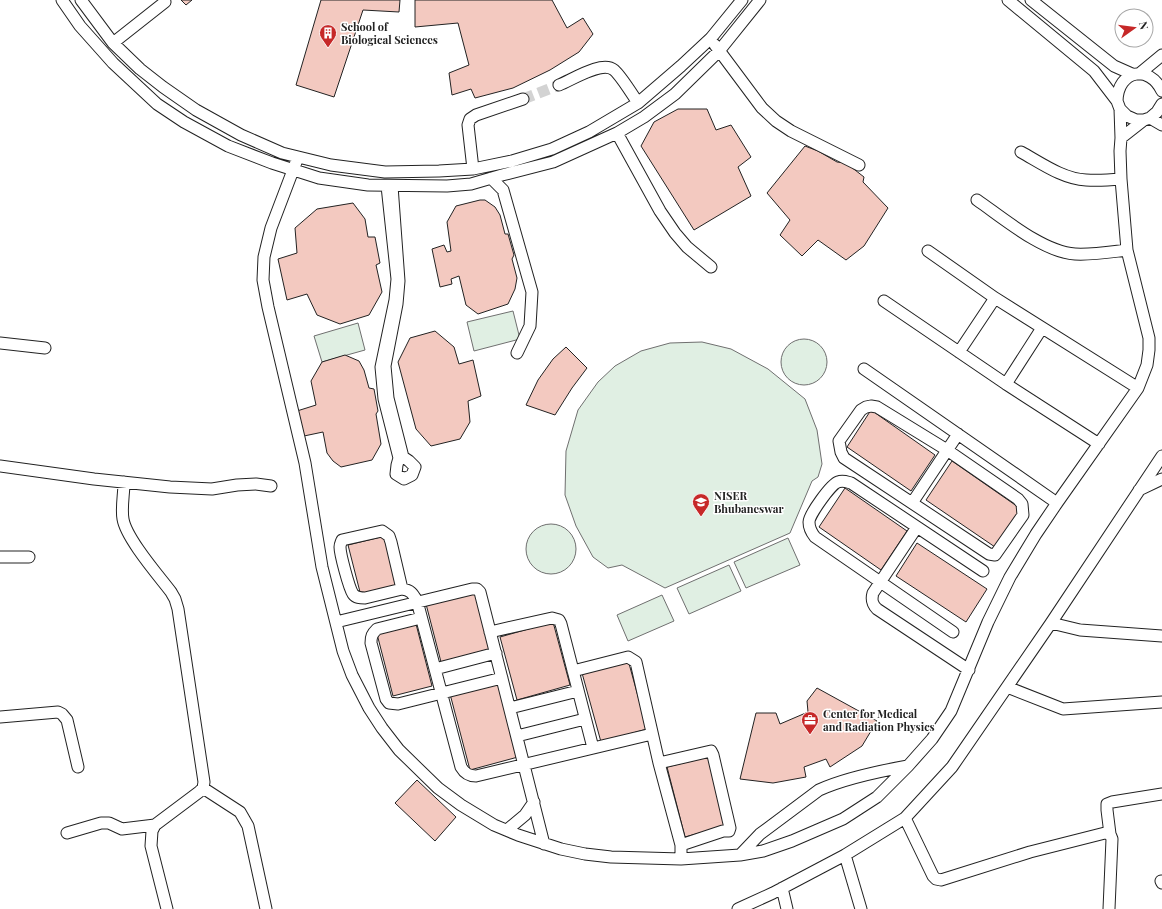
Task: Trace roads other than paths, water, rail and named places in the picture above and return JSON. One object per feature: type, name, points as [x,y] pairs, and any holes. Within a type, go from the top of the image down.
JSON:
[{"type":"street","points":[[62,0],[80,26],[113,63],[157,104],[184,122],[228,146],[272,163],[319,178],[368,185],[390,186],[447,186],[471,184],[554,162],[617,133],[644,117],[675,94],[719,51],[760,0]]},
{"type":"street","points":[[81,0],[114,44],[140,69],[157,83],[196,110],[241,136],[282,153],[331,164],[385,172],[473,169],[512,161],[552,149],[589,132],[638,103],[711,38],[742,0]]},
{"type":"street","points":[[1008,0],[1094,71],[1127,116],[1136,120],[1147,119],[1162,125]]},
{"type":"street","points":[[1031,0],[1114,66],[1136,74],[1146,74],[1154,80],[1162,91]]},
{"type":"street","points":[[114,44],[165,2]]},
{"type":"street","points":[[711,38],[762,108],[776,121],[792,131],[859,165]]},
{"type":"street","points":[[298,156],[271,228],[264,257],[263,280],[305,463],[322,566],[343,651],[352,675],[369,708],[399,750],[438,788],[461,805],[494,825],[560,850],[592,855],[681,859],[740,855],[763,851],[792,841],[843,819],[877,797],[932,739],[951,711],[988,622],[1010,577],[1036,534],[1138,388],[1147,365],[1149,338],[1127,250],[1121,179],[1121,138],[1117,92],[1125,78],[1136,74],[1162,55]]},
{"type":"street","points":[[559,86],[600,67],[608,66],[614,70],[638,103]]},
{"type":"street","points":[[473,169],[468,125],[470,119],[476,115],[523,99]]},
{"type":"street","points":[[1121,138],[1157,112],[1162,104]]},
{"type":"street","points":[[617,133],[660,211],[675,233],[687,247],[711,267]]},
{"type":"street","points":[[1021,152],[1055,171],[1072,178],[1086,180],[1121,179]]},
{"type":"street","points":[[491,178],[503,190],[532,292],[530,326],[517,353]]},
{"type":"street","points":[[390,186],[399,281],[397,304],[385,366],[388,398],[404,457],[414,467],[412,475],[404,479],[396,474],[396,465],[399,458],[384,399],[381,367],[395,300],[397,280],[390,186]]},
{"type":"street","points":[[977,200],[1033,238],[1047,246],[1059,250],[1074,254],[1090,254],[1127,250]]},
{"type":"street","points":[[928,251],[995,298],[1138,388]]},
{"type":"street","points":[[959,352],[995,298]]},
{"type":"street","points":[[884,301],[1006,384],[1099,444]]},
{"type":"street","points":[[1006,384],[1042,328]]},
{"type":"street","points":[[0,343],[45,348]]},
{"type":"street","points":[[864,369],[1057,503]]},
{"type":"street","points":[[871,406],[877,407],[947,450],[1018,499],[1022,504],[1023,515],[998,552],[992,555],[988,554],[844,458],[839,441],[861,410],[871,406]]},
{"type":"street","points":[[912,503],[958,434]]},
{"type":"street","points":[[738,909],[782,888],[844,855],[905,818],[952,767],[1051,623],[1162,456]]},
{"type":"street","points":[[0,466],[170,487],[212,489],[256,484],[271,486]]},
{"type":"street","points":[[1139,490],[1162,479]]},
{"type":"street","points":[[953,632],[815,537],[810,530],[810,516],[832,486],[837,482],[844,481],[851,483],[983,572]]},
{"type":"street","points":[[124,482],[122,519],[125,527],[131,538],[171,592],[178,609],[204,782],[203,788],[155,825],[152,831],[151,846],[167,909]]},
{"type":"street","points":[[917,527],[872,593],[872,604],[876,609],[969,670]]},
{"type":"street","points":[[402,589],[391,542],[386,533],[382,531],[342,540],[340,552],[354,595],[359,598],[365,598],[402,589],[410,591],[417,601],[441,694],[461,767],[464,773],[470,776],[476,776],[652,734]]},
{"type":"street","points":[[0,557],[30,557]]},
{"type":"street","points":[[336,622],[417,601],[472,589],[477,589],[480,592],[544,844]]},
{"type":"street","points":[[421,618],[377,629],[372,633],[371,643],[386,699],[389,703],[398,704],[502,678]]},
{"type":"street","points":[[490,632],[552,618],[559,620],[593,748]]},
{"type":"street","points":[[1051,623],[1080,630],[1162,636]]},
{"type":"street","points":[[435,669],[496,653]]},
{"type":"street","points":[[573,671],[628,657],[636,662],[659,763],[681,845],[681,859]]},
{"type":"street","points":[[1007,687],[1063,709],[1162,702]]},
{"type":"street","points":[[510,708],[578,691]]},
{"type":"street","points":[[0,717],[58,712],[62,714],[67,720],[78,767]]},
{"type":"street","points":[[517,736],[585,719]]},
{"type":"street","points":[[659,763],[711,751],[713,755],[730,828],[728,831],[723,831],[681,845]]},
{"type":"street","points":[[740,855],[760,834],[819,790],[874,773],[908,766]]},
{"type":"street","points":[[203,788],[240,812],[244,818],[248,826],[266,909]]},
{"type":"street","points":[[1109,909],[1112,839],[1110,834],[1107,804],[1162,794]]},
{"type":"street","points":[[507,830],[525,815],[534,802]]},
{"type":"street","points":[[905,818],[933,876],[936,879],[941,880],[1035,851],[1105,833],[1110,834]]},
{"type":"street","points":[[67,833],[109,822],[122,829],[155,825]]},
{"type":"street","points":[[844,855],[861,909]]},
{"type":"street","points":[[782,888],[787,909]]},
{"type":"tunnel","points":[[523,99],[559,85]]},
{"type":"place","name":"School of Biological Sciences","points":[[328,48]]},
{"type":"place","name":"NISER Bhubaneswar","points":[[701,517]]},
{"type":"place","name":"Center for Medical and Radiation Physics","points":[[810,735]]}]
